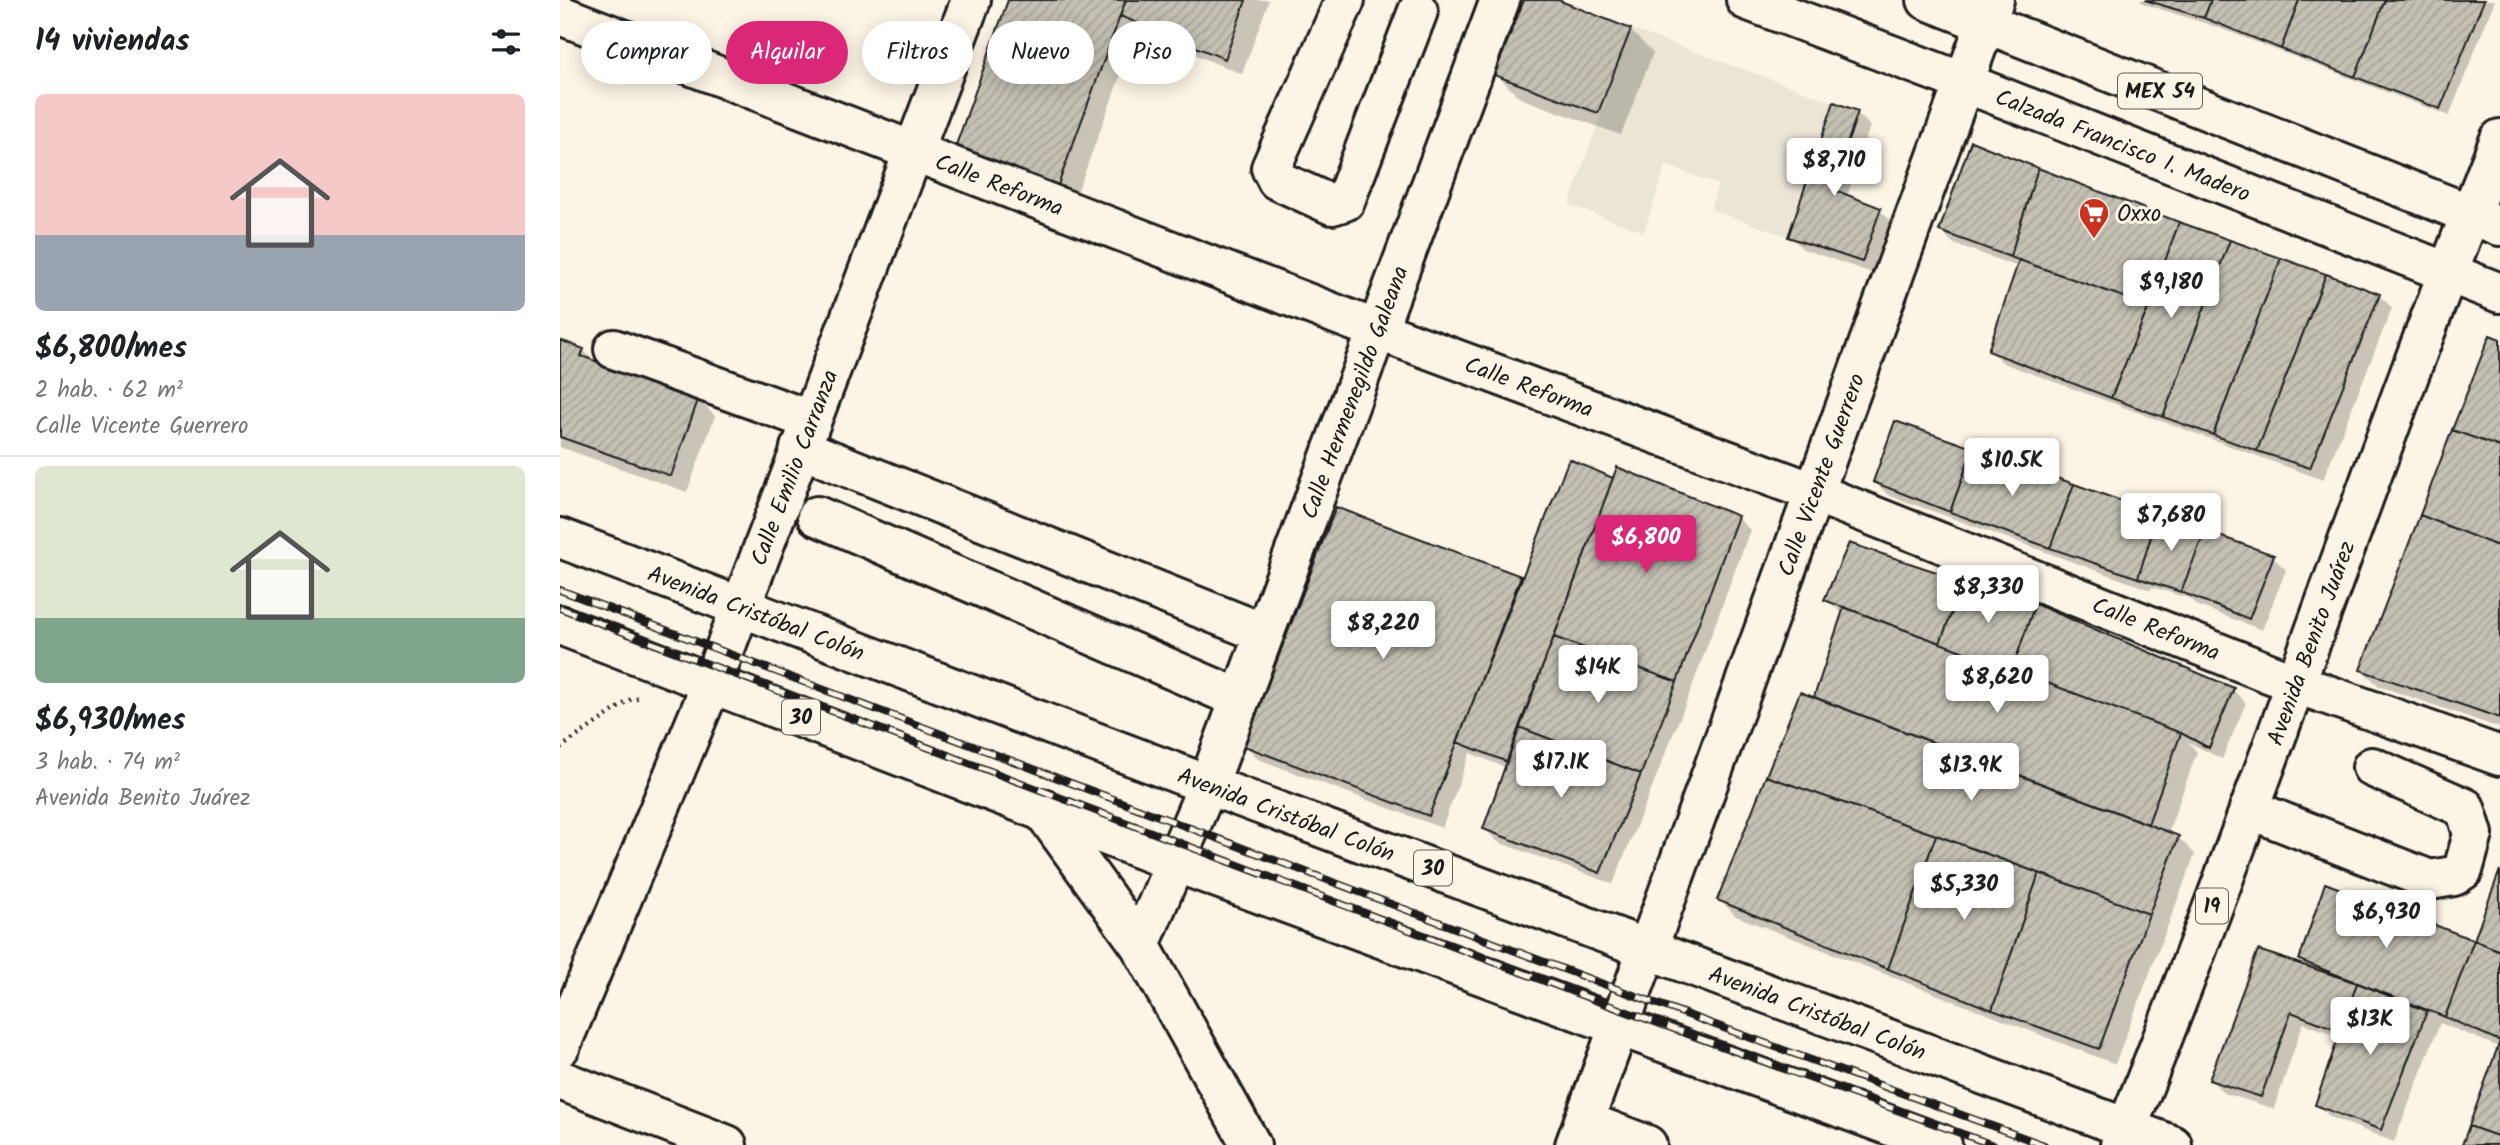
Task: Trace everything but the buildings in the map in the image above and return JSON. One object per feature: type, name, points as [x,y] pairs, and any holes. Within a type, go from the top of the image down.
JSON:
[{"type":"street","name":"Calle Emilio Carranza","points":[[560,1047],[706,696],[971,0]]},
{"type":"street","points":[[1345,0],[1271,168],[1276,180],[1332,205],[1345,201],[1418,11]]},
{"type":"street","name":"Calle Hermenegildo Galeana","points":[[1140,944],[1177,863],[1208,785],[1500,0]]},
{"type":"street","name":"Calzada Francisco I. Madero","points":[[1745,0],[1963,82],[2500,293]]},
{"type":"street","name":"MEX 54","points":[[1927,0],[1990,11],[2485,220]]},
{"type":"street","name":"Calle Vicente Guerrero","points":[[1579,1133],[1620,1029],[1990,11]]},
{"type":"street","name":"Calle Reforma","points":[[560,15],[1377,330],[1813,492],[2294,682],[2500,756]]},
{"type":"street","name":"Avenida Benito Juárez","points":[[2123,1137],[2249,808],[2446,273],[2485,220],[2500,139]]},
{"type":"street","points":[[614,349],[1263,633]]},
{"type":"street","points":[[817,516],[1240,699]]},
{"type":"street","name":"Avenida Cristóbal Colón","points":[[560,538],[1208,785],[1648,948],[2123,1137],[2172,1145]]},
{"type":"street","name":"30","points":[[560,625],[706,696],[1041,808],[1177,863],[1620,1029],[1942,1145]]},
{"type":"street","points":[[2249,808],[2430,880],[2454,876],[2463,870],[2473,834],[2465,808],[2372,767]]},
{"type":"street","points":[[1041,808],[1140,944],[1251,1145]]},
{"type":"street","points":[[560,1080],[727,1145]]},
{"type":"street","points":[[1579,1133],[1647,1145]]},
{"type":"path","points":[[560,748],[631,699],[653,694],[706,696]]},
{"type":"shaded area","points":[[1631,29],[1834,102],[1788,237],[1710,209],[1718,185],[1666,165],[1644,232],[1569,205]]},
{"type":"railway","points":[[560,590],[1595,981],[2044,1145]]},
{"type":"railway","points":[[560,608],[1589,998],[1993,1145]]},
{"type":"place","name":"Oxxo","points":[[2094,240]]}]
